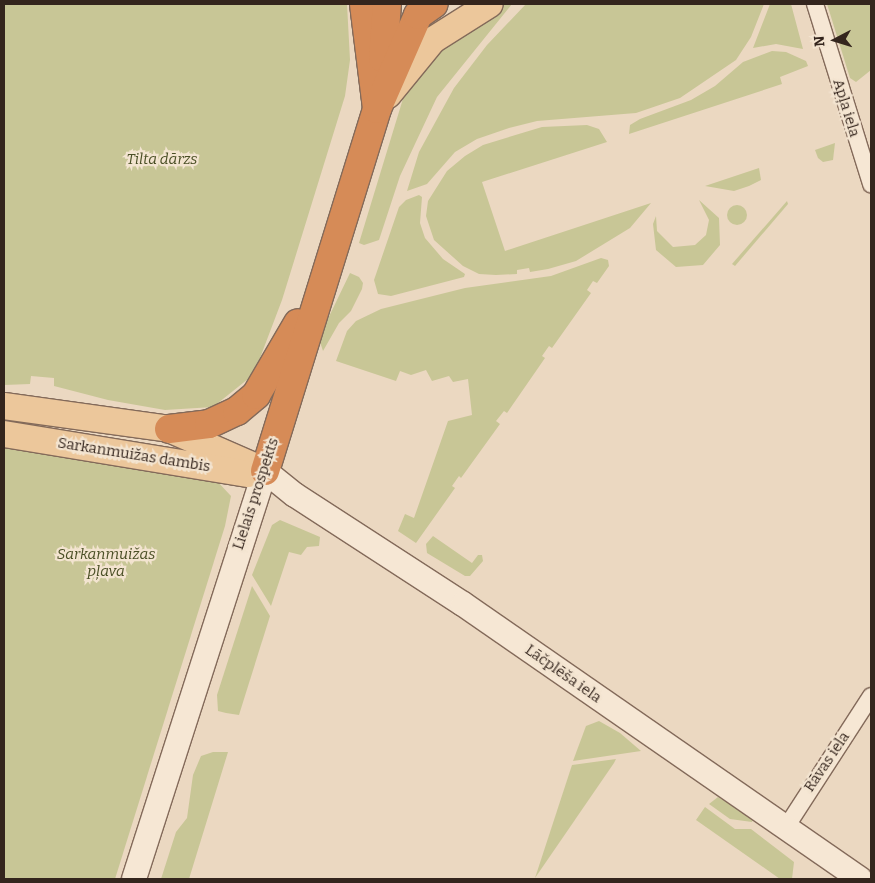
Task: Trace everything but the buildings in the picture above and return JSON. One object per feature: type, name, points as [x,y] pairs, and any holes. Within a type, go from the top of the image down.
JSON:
[{"type":"highway","points":[[364,4],[377,109]]},
{"type":"highway","points":[[377,109],[387,4]]},
{"type":"highway","points":[[377,109],[418,15],[434,4]]},
{"type":"highway","name":"Lielais prospekts","points":[[264,471],[377,109]]},
{"type":"highway","points":[[169,429],[219,420],[238,411],[256,395],[322,282]]},
{"type":"main road","points":[[377,109],[433,40],[490,4]]},
{"type":"main road","name":"Sarkanmuižas dambis","points":[[4,406],[169,429],[264,471]]},
{"type":"main road","name":"Sarkanmuižas dambis","points":[[4,434],[248,474],[264,471]]},
{"type":"main road","name":"Lāčplēša iela","points":[[264,471],[295,495],[462,604],[860,879]]},
{"type":"main road","name":"Lielais prospekts","points":[[134,879],[264,471]]},
{"type":"street","name":"Apļa iela","points":[[815,4],[871,184]]},
{"type":"street","name":"Rāvas iela","points":[[785,829],[871,696]]},
{"type":"green space","name":"Tilta dārzs","points":[[4,4],[347,4],[350,60],[345,96],[282,300],[260,358],[248,379],[213,407],[165,410],[108,400],[54,386],[54,378],[31,376],[30,384],[4,385]]},
{"type":"green space","points":[[496,4],[512,4],[437,97],[400,176],[379,240],[364,245],[359,243],[409,79],[416,67]]},
{"type":"green space","points":[[526,4],[764,4],[751,37],[736,60],[680,98],[636,113],[537,121],[509,128],[477,139],[455,152],[427,184],[407,191],[419,152],[454,88],[487,45]]},
{"type":"green space","points":[[770,4],[791,4],[803,49],[776,44],[753,48]]},
{"type":"green space","points":[[827,4],[871,4],[871,70],[856,82],[850,78]]},
{"type":"green space","points":[[772,51],[786,52],[806,61],[808,66],[780,77],[782,84],[629,134],[630,125],[640,119],[691,100],[715,86],[743,62]]},
{"type":"green space","points":[[587,125],[599,129],[607,142],[482,182],[505,251],[651,203],[630,228],[576,261],[530,272],[529,268],[517,270],[517,274],[479,274],[463,266],[434,240],[426,216],[428,201],[447,171],[465,156],[483,145],[542,127]]},
{"type":"green space","points":[[835,143],[833,160],[823,162],[818,158],[815,150]]},
{"type":"green space","points":[[759,168],[761,180],[734,191],[705,186]]},
{"type":"green space","points":[[419,195],[422,197],[420,223],[425,238],[443,259],[465,274],[464,277],[391,296],[378,294],[374,280],[399,207],[406,200]]},
{"type":"green space","points":[[699,200],[719,218],[720,245],[703,265],[676,267],[656,250],[653,224],[656,216],[657,231],[673,247],[695,245],[706,235],[709,220]]},
{"type":"green space","points":[[787,201],[788,204],[735,266],[732,264]]},
{"type":"green space","points":[[737,205],[744,208],[747,215],[744,222],[737,225],[730,222],[727,215],[730,208]]},
{"type":"green space","points":[[601,258],[608,260],[609,266],[597,283],[593,281],[587,290],[591,293],[552,348],[549,346],[542,356],[545,358],[507,413],[504,411],[496,421],[500,424],[461,478],[459,476],[452,486],[455,488],[416,543],[398,531],[405,514],[414,518],[448,421],[472,415],[468,379],[453,382],[449,376],[432,381],[426,370],[411,375],[400,371],[396,381],[336,361],[347,331],[356,321],[381,309],[465,288],[551,276]]},
{"type":"green space","points":[[350,273],[359,277],[363,283],[362,289],[351,311],[339,323],[323,351],[319,339]]},
{"type":"green space","name":"Sarkanmuižas pļava","points":[[4,443],[216,480],[231,496],[225,526],[115,879],[4,879]]},
{"type":"green space","points":[[280,520],[320,537],[319,546],[307,547],[301,555],[289,552],[271,606],[252,575],[272,525]]},
{"type":"green space","points":[[433,536],[472,563],[478,555],[482,555],[483,561],[470,576],[465,576],[427,553],[426,544]]},
{"type":"green space","points":[[252,586],[270,616],[239,715],[218,711],[217,695]]},
{"type":"green space","points":[[599,721],[620,733],[641,751],[573,761],[586,726]]},
{"type":"green space","points":[[213,752],[228,752],[189,879],[161,879],[176,832],[187,818],[193,775],[201,756]]},
{"type":"green space","points":[[616,759],[614,763],[535,878],[572,765]]},
{"type":"green space","points":[[718,797],[753,818],[752,822],[730,819],[709,804]]},
{"type":"green space","points":[[705,807],[735,829],[751,829],[794,862],[792,879],[780,879],[696,820]]}]
